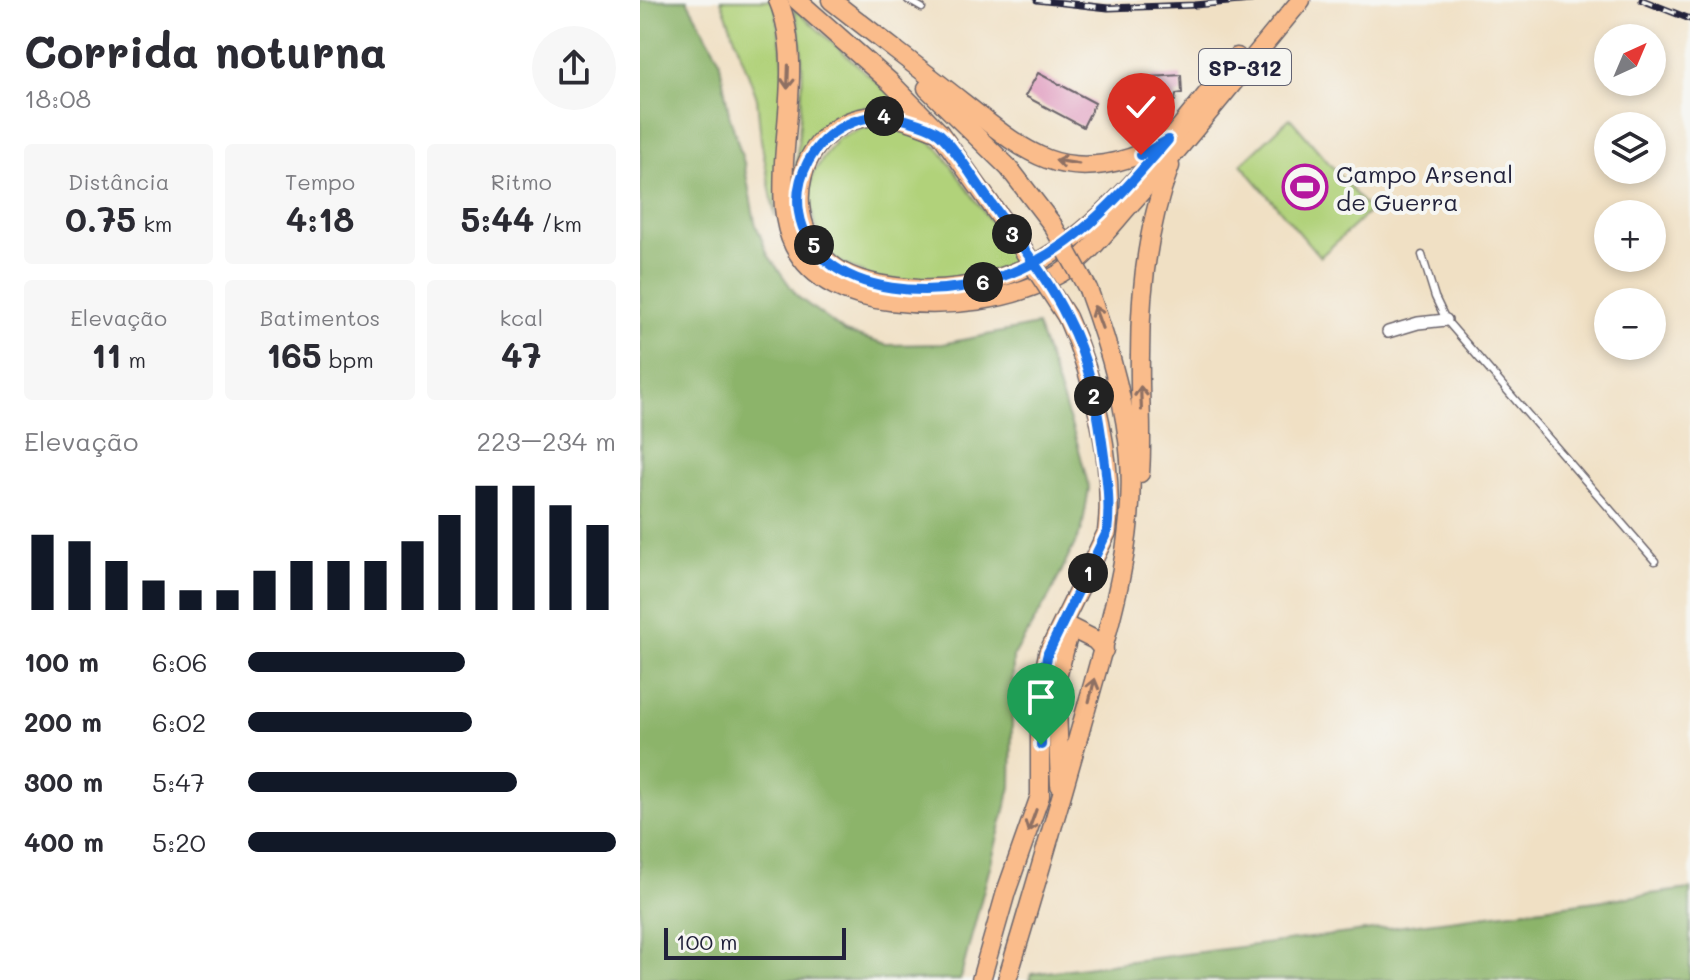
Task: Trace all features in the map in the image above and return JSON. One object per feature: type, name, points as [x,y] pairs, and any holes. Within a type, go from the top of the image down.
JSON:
[{"type":"main road","points":[[778,0],[788,40],[783,186],[789,233],[802,258],[819,275],[850,293],[920,305],[945,304],[1036,285],[1063,272],[1088,249],[1171,147]]},
{"type":"main road","points":[[797,0],[890,82],[939,132],[1067,317],[1087,367],[1096,402],[1110,510],[1107,532],[1041,684],[1040,796],[1006,892],[981,980]]},
{"type":"main road","points":[[830,0],[986,120],[1024,147],[1048,159],[1074,164],[1106,164],[1171,147]]},
{"type":"main road","points":[[830,0],[967,124],[1009,168],[1052,224],[1088,289],[1104,334],[1122,403],[1130,460],[1125,559]]},
{"type":"main road","name":"SP-312","points":[[939,132],[908,120],[871,116],[834,130],[816,148],[801,182],[799,209],[809,238],[825,259],[854,278],[904,288],[949,289],[1009,275],[1052,253],[1078,236],[1171,147],[1286,0]]},
{"type":"main road","name":"SP-312","points":[[1185,129],[1301,0]]},
{"type":"main road","name":"SP-312","points":[[1007,980],[1104,650],[1139,490],[1140,358],[1145,267],[1171,147]]},
{"type":"main road","points":[[1052,831],[1061,775],[1056,681],[1063,632],[1115,539],[1128,527]]},
{"type":"main road","points":[[1063,632],[1091,638],[1104,650]]},
{"type":"street","points":[[1388,332],[1418,323],[1446,320]]},
{"type":"lane","points":[[908,0],[922,8]]},
{"type":"lane","points":[[1422,255],[1446,320],[1655,561]]},
{"type":"green space","points":[[640,0],[687,0],[719,58],[755,222],[768,255],[798,297],[845,332],[886,345],[942,344],[1037,325],[1077,442],[1089,488],[1082,529],[1050,595],[1013,657],[1011,787],[960,980],[640,980]]},
{"type":"green space","points":[[721,0],[772,0],[775,4],[784,66],[775,216],[757,98]]},
{"type":"green space","points":[[793,7],[911,113],[877,105],[852,111],[834,128],[795,184],[802,72]]},
{"type":"green space","name":"Campo Arsenal de Guerra","points":[[1290,118],[1370,211],[1320,257],[1241,164]]},
{"type":"green space","points":[[889,125],[918,132],[940,150],[1020,263],[945,284],[873,278],[836,260],[824,245],[814,223],[809,193],[813,173],[837,139],[862,128]]},
{"type":"green space","points":[[1690,889],[1690,980],[1029,980],[1031,974]]},
{"type":"building","points":[[1038,73],[1095,103],[1083,127],[1025,96]]},
{"type":"building","points":[[1181,75],[1182,93],[1176,94],[1175,101],[1143,99],[1143,80]]},
{"type":"railway","points":[[1037,0],[1108,8],[1251,0]]},
{"type":"railway","points":[[1642,0],[1690,19]]},
{"type":"place","name":"Campo Arsenal de Guerra","points":[[1305,187]]},
{"type":"route","points":[[1041,745],[1041,684],[1048,653],[1107,532],[1110,510],[1096,402],[1079,344],[1067,317],[1018,242],[939,132],[908,120],[882,115],[843,125],[816,148],[805,168],[799,193],[799,209],[809,238],[825,259],[840,271],[854,278],[892,287],[949,289],[1009,275],[1052,253],[1078,236],[1133,181],[1168,140],[1141,155]]}]
